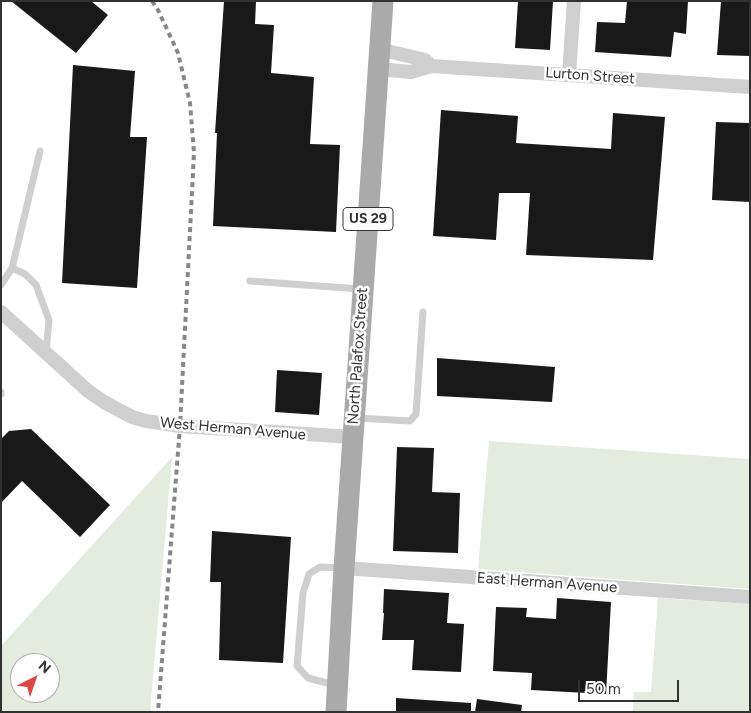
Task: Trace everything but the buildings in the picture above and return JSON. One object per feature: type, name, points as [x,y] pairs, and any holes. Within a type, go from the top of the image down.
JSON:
[{"type":"main road","name":"North Palafox Street","points":[[336,712],[353,428],[383,1]]},
{"type":"street","points":[[569,75],[574,1]]},
{"type":"street","name":"Lurton Street","points":[[379,59],[411,72],[431,66],[750,87]]},
{"type":"street","name":"Lurton Street","points":[[379,59],[425,60],[431,66]]},
{"type":"street","name":"West Herman Avenue","points":[[1,312],[88,391],[119,411],[146,421],[196,428],[353,428]]},
{"type":"street","name":"East Herman Avenue","points":[[344,568],[750,597]]},
{"type":"lane","points":[[1,285],[12,268],[40,151]]},
{"type":"lane","points":[[12,268],[25,274],[36,285],[50,320],[46,353]]},
{"type":"lane","points":[[250,280],[363,289]]},
{"type":"lane","points":[[353,428],[410,422],[416,414],[423,312]]},
{"type":"lane","points":[[337,682],[327,683],[308,678],[297,666],[303,593],[309,574],[320,568],[344,568]]},
{"type":"shaded area","points":[[489,441],[750,459],[750,589],[478,569]]},
{"type":"shaded area","points":[[172,457],[150,712],[1,712],[1,646]]},
{"type":"shaded area","points":[[658,598],[750,604],[750,712],[633,712],[634,692],[651,692]]},
{"type":"railway","points":[[152,1],[178,53],[190,103],[194,153],[180,426],[158,712]]}]
